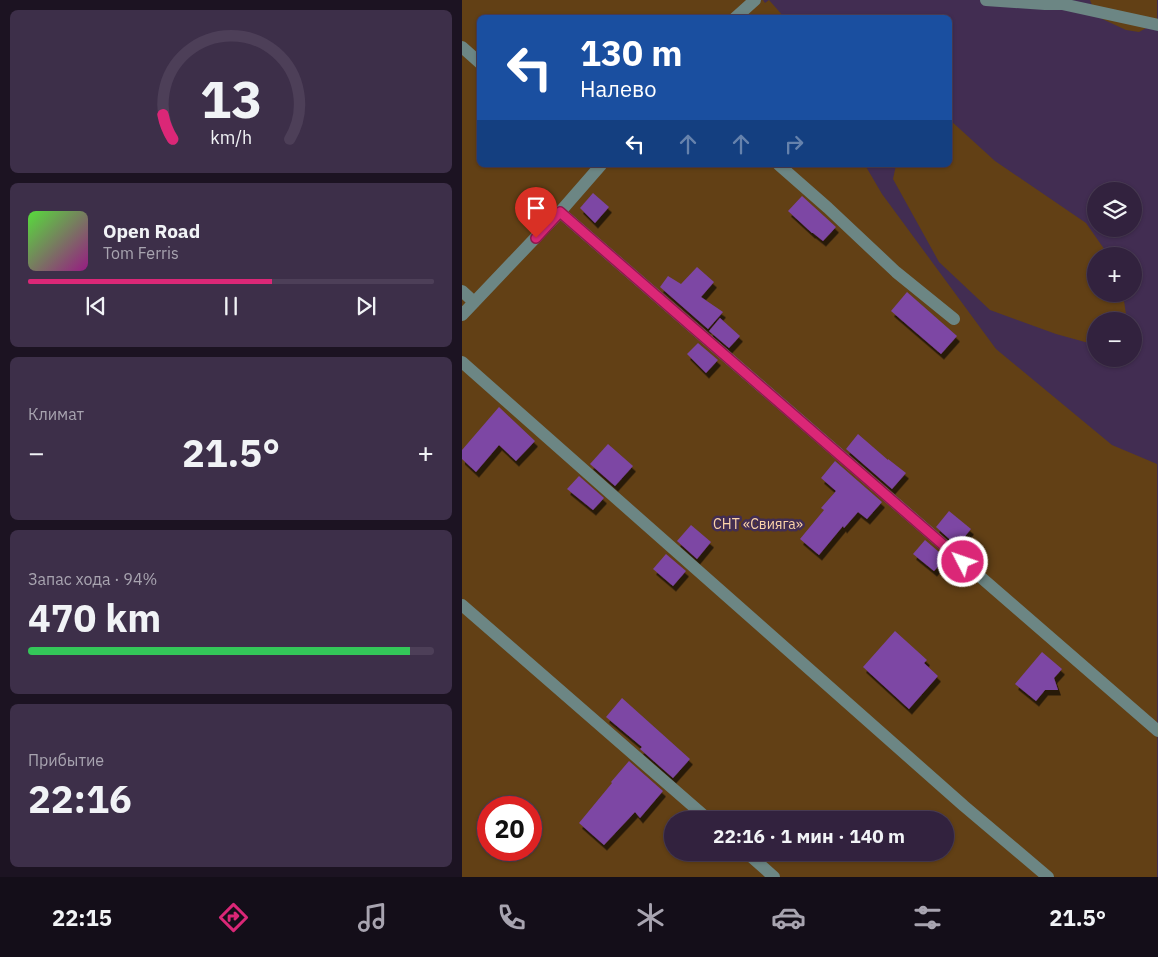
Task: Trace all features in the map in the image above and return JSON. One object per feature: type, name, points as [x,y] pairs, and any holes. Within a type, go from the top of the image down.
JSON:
[{"type":"lane","points":[[738,15],[754,0]]},
{"type":"lane","points":[[986,0],[1045,4],[1065,2],[1158,25]]},
{"type":"lane","points":[[462,47],[477,60]]},
{"type":"lane","points":[[462,315],[560,212],[596,167]]},
{"type":"lane","points":[[782,167],[896,272],[954,319]]},
{"type":"lane","points":[[560,212],[1158,731]]},
{"type":"lane","points":[[462,291],[474,302]]},
{"type":"lane","points":[[462,362],[964,806],[1048,877]]},
{"type":"lane","points":[[462,605],[699,811]]},
{"type":"lane","points":[[756,861],[774,877]]},
{"type":"green space","name":"СНТ «Свияга»","points":[[462,0],[763,0],[765,3],[769,0],[782,15],[477,15],[477,167],[866,167],[882,194],[996,349],[1112,445],[1157,464],[1157,877],[462,877]]},
{"type":"green space","points":[[1090,0],[1157,0],[1157,22],[1139,32],[1126,30],[1098,17]]},
{"type":"green space","points":[[952,122],[995,161],[1086,223],[1087,237],[1096,237],[1103,247],[1087,247],[1087,302],[1124,302],[1126,312],[1087,312],[1087,343],[1056,334],[990,310],[939,262],[893,179],[896,167],[952,167]]},
{"type":"building","points":[[593,193],[609,207],[595,223],[580,208]]},
{"type":"building","points":[[802,196],[836,227],[823,241],[788,211]]},
{"type":"building","points":[[697,267],[714,282],[701,297],[723,312],[708,329],[660,287],[668,276],[681,284]]},
{"type":"building","points":[[907,292],[957,336],[941,354],[891,311]]},
{"type":"building","points":[[720,318],[740,336],[729,348],[709,331]]},
{"type":"building","points":[[698,343],[718,360],[706,373],[687,354]]},
{"type":"building","points":[[499,407],[535,441],[516,461],[499,445],[476,472],[462,459],[462,450]]},
{"type":"building","points":[[858,434],[906,473],[892,489],[846,449]]},
{"type":"building","points":[[608,444],[633,466],[615,486],[590,464]]},
{"type":"building","points":[[835,461],[882,502],[867,519],[858,512],[844,528],[843,526],[819,555],[800,539],[824,510],[821,508],[836,491],[821,478]]},
{"type":"building","points":[[579,476],[604,498],[593,510],[567,489]]},
{"type":"building","points":[[949,511],[971,529],[957,546],[936,527]]},
{"type":"building","points":[[691,525],[711,542],[697,559],[677,541]]},
{"type":"building","points":[[925,540],[946,558],[934,571],[913,554]]},
{"type":"building","points":[[666,554],[686,571],[673,586],[653,569]]},
{"type":"building","points":[[895,631],[927,660],[924,663],[938,676],[909,709],[863,667]]},
{"type":"building","points":[[1042,652],[1062,669],[1054,678],[1058,690],[1045,690],[1036,701],[1015,684]]},
{"type":"building","points":[[622,698],[690,759],[673,778],[640,749],[642,747],[606,717]]},
{"type":"building","points":[[629,761],[663,791],[640,818],[635,812],[604,845],[579,823]]},
{"type":"route","points":[[536,238],[560,212],[963,562]]}]
